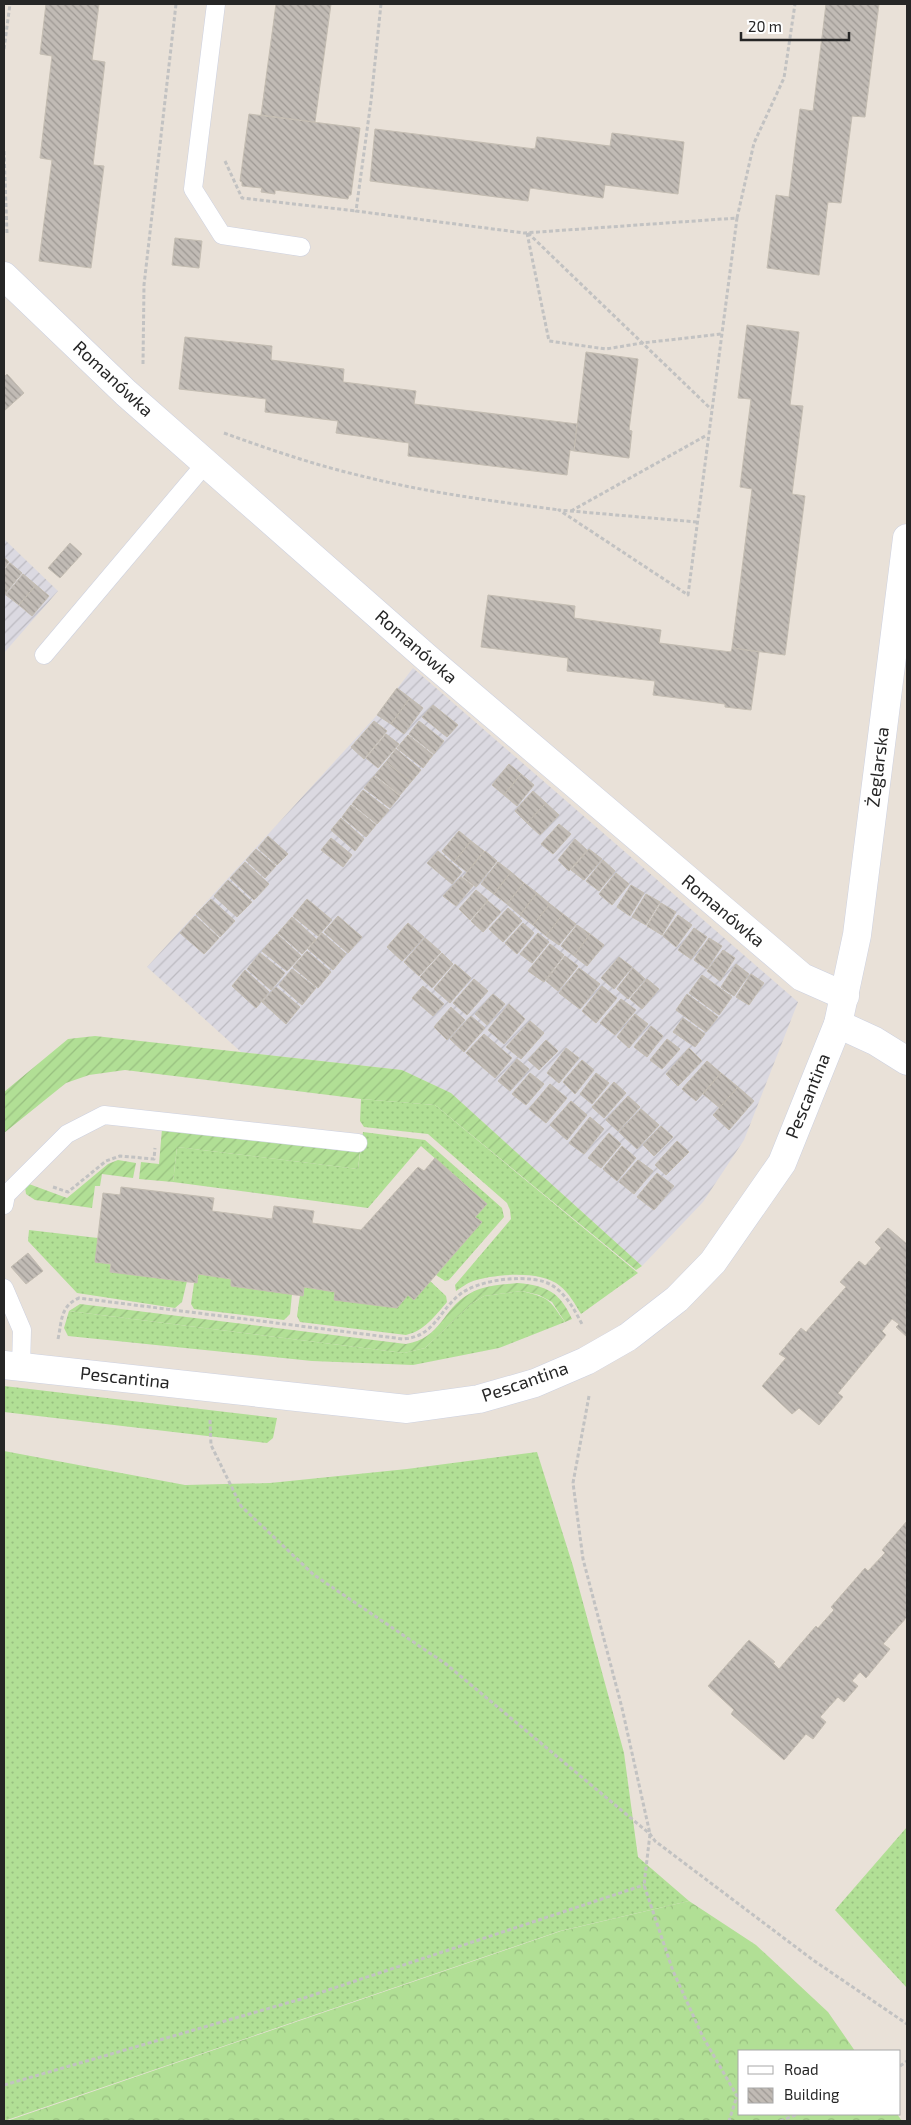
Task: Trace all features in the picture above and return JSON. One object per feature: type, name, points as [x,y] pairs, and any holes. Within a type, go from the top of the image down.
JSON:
[{"type":"street","name":"Romanówka","points":[[4,276],[126,393],[435,664],[802,977],[845,996]]},
{"type":"street","name":"Żeglarska","points":[[845,996],[858,935],[907,538]]},
{"type":"street","name":"Pescantina","points":[[12,1366],[406,1409],[479,1399],[535,1383],[586,1361],[628,1338],[677,1299],[713,1262],[782,1163],[838,1024],[845,996]]},
{"type":"street","points":[[838,1024],[875,1041],[907,1061]]},
{"type":"lane","points":[[216,4],[193,189],[222,235],[301,247]]},
{"type":"lane","points":[[44,655],[206,463]]},
{"type":"lane","points":[[4,1205],[6,1194],[67,1134],[104,1114],[358,1143]]},
{"type":"lane","points":[[4,1288],[22,1330],[12,1366]]},
{"type":"path","points":[[4,49],[10,4]]},
{"type":"path","points":[[142,368],[144,285],[176,4]]},
{"type":"path","points":[[356,211],[371,101],[381,4]]},
{"type":"path","points":[[558,510],[688,595],[737,218],[754,143],[784,78],[795,4]]},
{"type":"path","points":[[4,151],[6,234]]},
{"type":"path","points":[[225,151],[224,161],[242,198],[527,233],[656,222],[737,218]]},
{"type":"path","points":[[527,233],[549,341],[606,349],[721,334]]},
{"type":"path","points":[[527,233],[711,410]]},
{"type":"path","points":[[218,431],[290,457],[366,477],[441,493],[558,510],[697,522]]},
{"type":"path","points":[[571,511],[708,434]]},
{"type":"path","points":[[25,1175],[61,1191],[68,1192],[106,1161],[120,1156],[154,1159],[160,1120]]},
{"type":"path","points":[[57,1344],[63,1310],[71,1301],[79,1298],[415,1339],[428,1331],[458,1295],[472,1286],[490,1281],[535,1279],[553,1285],[568,1299],[584,1326]]},
{"type":"path","points":[[209,1386],[211,1445],[241,1506],[314,1575],[446,1664],[650,1834],[655,1841],[813,1960],[907,2024]]},
{"type":"path","points":[[591,1387],[573,1483],[584,1559],[622,1708],[650,1834],[644,1885],[674,1971],[704,2037],[737,2096],[729,2121]]},
{"type":"path","points":[[4,2085],[301,1999],[644,1885]]},
{"type":"path","points":[[780,2121],[795,2115]]},
{"type":"shaded area","points":[[4,539],[58,591],[4,653]]},
{"type":"shaded area","points":[[413,668],[798,1002],[744,1140],[703,1202],[642,1266],[451,1093],[402,1070],[241,1052],[147,967],[377,715]]},
{"type":"green space","points":[[95,1036],[402,1070],[451,1093],[642,1266],[636,1270],[435,1105],[361,1099],[125,1070],[89,1075],[66,1083],[4,1133],[4,1092],[68,1039]]},
{"type":"green space","points":[[361,1099],[435,1105],[638,1273],[581,1314],[572,1299],[560,1286],[541,1277],[505,1275],[473,1281],[456,1291],[455,1285],[511,1219],[507,1203],[428,1134],[364,1127],[360,1121]]},
{"type":"green space","points":[[162,1129],[360,1152],[358,1169],[177,1147],[173,1182],[139,1179],[141,1162],[159,1164]]},
{"type":"green space","points":[[363,1132],[425,1140],[502,1208],[504,1217],[449,1280],[445,1281],[436,1275],[481,1222],[475,1217],[487,1204],[421,1146],[368,1208],[173,1182],[177,1147],[358,1169]]},
{"type":"green space","points":[[118,1160],[136,1163],[133,1178],[102,1174],[100,1186],[95,1186],[92,1208],[35,1200],[26,1194],[25,1187],[29,1184],[67,1198],[108,1164]]},
{"type":"green space","points":[[29,1230],[98,1238],[95,1262],[111,1264],[110,1272],[187,1281],[182,1302],[175,1308],[77,1293],[28,1241]]},
{"type":"green space","points":[[198,1274],[231,1279],[231,1286],[292,1294],[290,1314],[284,1320],[194,1309],[191,1304],[194,1283],[197,1283]]},
{"type":"green space","points":[[430,1281],[446,1296],[447,1302],[434,1318],[418,1330],[406,1335],[300,1322],[297,1316],[300,1295],[303,1296],[304,1287],[335,1292],[408,1295],[414,1300]]},
{"type":"green space","points":[[518,1283],[537,1286],[551,1292],[563,1302],[572,1319],[565,1322],[552,1302],[539,1295],[522,1291],[484,1296],[471,1304],[425,1348],[404,1353],[69,1311],[80,1304],[406,1344],[427,1336],[460,1300],[469,1294],[487,1287]]},
{"type":"green space","points":[[522,1291],[544,1298],[565,1322],[499,1348],[413,1365],[312,1361],[68,1336],[64,1328],[69,1311],[404,1353],[425,1348],[471,1304],[484,1296]]},
{"type":"green space","points":[[4,1386],[277,1418],[273,1438],[267,1443],[4,1412]]},
{"type":"green space","points":[[4,1451],[185,1485],[270,1483],[407,1469],[537,1452],[573,1566],[624,1753],[638,1857],[689,1901],[560,1931],[4,2121]]},
{"type":"green space","points":[[907,1827],[907,1988],[835,1910]]},
{"type":"green space","points":[[689,1901],[756,1945],[828,2012],[854,2050],[738,2050],[738,2115],[898,2115],[902,2121],[7,2121],[561,1931]]},
{"type":"building","points":[[46,4],[99,4],[92,60],[105,62],[93,165],[104,166],[91,268],[39,261],[52,160],[40,158],[52,56],[40,54]]},
{"type":"building","points":[[276,4],[331,4],[315,122],[261,115]]},
{"type":"building","points":[[826,4],[879,4],[865,117],[852,116],[841,203],[828,202],[819,275],[767,268],[776,195],[789,197],[800,109],[813,111]]},
{"type":"building","points":[[249,114],[360,128],[351,195],[349,195],[348,199],[275,190],[275,194],[261,192],[262,188],[242,186],[240,181]]},
{"type":"building","points":[[375,129],[535,149],[537,137],[610,146],[612,133],[684,142],[678,194],[605,185],[603,198],[530,188],[528,201],[370,181]]},
{"type":"building","points":[[175,238],[202,241],[199,268],[172,265]]},
{"type":"building","points":[[747,325],[799,332],[790,405],[803,406],[792,494],[805,496],[785,655],[732,648],[752,489],[740,487],[751,399],[738,398]]},
{"type":"building","points":[[185,337],[272,346],[271,360],[344,369],[343,382],[416,391],[414,404],[577,424],[574,451],[570,450],[567,475],[408,456],[409,443],[336,433],[338,421],[265,412],[266,399],[179,389]]},
{"type":"building","points":[[586,352],[638,359],[629,430],[632,431],[629,458],[574,451]]},
{"type":"building","points":[[7,374],[24,393],[4,411],[4,377]]},
{"type":"building","points":[[70,543],[82,554],[60,578],[48,568]]},
{"type":"building","points":[[4,557],[9,562],[4,568]]},
{"type":"building","points":[[10,563],[22,573],[5,594],[4,570]]},
{"type":"building","points":[[23,574],[36,585],[19,605],[6,595]]},
{"type":"building","points":[[36,585],[49,596],[32,616],[19,605]]},
{"type":"building","points":[[488,595],[575,606],[574,618],[661,630],[659,643],[731,652],[732,648],[759,652],[751,710],[725,707],[725,704],[653,695],[655,681],[567,671],[568,658],[481,647]]},
{"type":"building","points":[[397,688],[410,698],[391,724],[377,715]]},
{"type":"building","points":[[410,698],[423,708],[404,734],[391,724]]},
{"type":"building","points":[[433,705],[458,725],[447,737],[422,717]]},
{"type":"building","points":[[374,721],[387,731],[364,759],[351,747]]},
{"type":"building","points":[[419,721],[444,741],[434,754],[409,734]]},
{"type":"building","points":[[386,734],[399,744],[378,768],[366,758]]},
{"type":"building","points":[[408,735],[433,755],[423,768],[397,748]]},
{"type":"building","points":[[396,749],[421,770],[411,782],[386,762]]},
{"type":"building","points":[[386,762],[411,782],[400,795],[375,775]]},
{"type":"building","points":[[509,764],[521,774],[504,795],[492,785]]},
{"type":"building","points":[[521,774],[534,785],[517,806],[504,795]]},
{"type":"building","points":[[374,776],[400,796],[390,808],[364,788]]},
{"type":"building","points":[[363,790],[389,810],[377,824],[352,804]]},
{"type":"building","points":[[533,791],[546,803],[527,823],[515,811]]},
{"type":"building","points":[[546,803],[559,815],[540,835],[527,823]]},
{"type":"building","points":[[351,805],[376,825],[366,837],[342,817]]},
{"type":"building","points":[[341,818],[364,839],[355,851],[331,830]]},
{"type":"building","points":[[559,824],[571,834],[553,854],[541,844]]},
{"type":"building","points":[[459,831],[471,841],[454,862],[442,851]]},
{"type":"building","points":[[268,836],[288,854],[277,865],[258,848]]},
{"type":"building","points":[[331,838],[352,855],[343,867],[321,850]]},
{"type":"building","points":[[575,839],[587,850],[569,871],[558,860]]},
{"type":"building","points":[[471,841],[484,851],[467,872],[454,862]]},
{"type":"building","points":[[256,849],[276,866],[265,878],[246,860]]},
{"type":"building","points":[[589,849],[602,859],[584,880],[571,870]]},
{"type":"building","points":[[438,851],[462,872],[452,884],[427,863]]},
{"type":"building","points":[[485,851],[497,861],[476,887],[463,877]]},
{"type":"building","points":[[603,860],[615,871],[599,891],[586,881]]},
{"type":"building","points":[[245,862],[269,884],[254,900],[230,878]]},
{"type":"building","points":[[498,862],[511,872],[494,894],[481,884]]},
{"type":"building","points":[[511,872],[524,883],[507,904],[494,894]]},
{"type":"building","points":[[616,873],[629,884],[612,905],[599,894]]},
{"type":"building","points":[[461,877],[473,886],[456,906],[443,896]]},
{"type":"building","points":[[228,880],[252,902],[237,917],[214,896]]},
{"type":"building","points":[[524,883],[537,893],[520,915],[507,904]]},
{"type":"building","points":[[631,885],[644,893],[630,916],[617,907]]},
{"type":"building","points":[[476,890],[488,900],[470,920],[459,909]]},
{"type":"building","points":[[537,893],[550,904],[533,925],[520,915]]},
{"type":"building","points":[[646,894],[660,902],[646,925],[632,917]]},
{"type":"building","points":[[211,899],[235,921],[220,937],[196,914]]},
{"type":"building","points":[[307,899],[332,920],[318,936],[293,916]]},
{"type":"building","points":[[488,901],[501,912],[483,932],[471,921]]},
{"type":"building","points":[[661,903],[676,912],[662,935],[647,926]]},
{"type":"building","points":[[550,904],[563,914],[546,936],[533,925]]},
{"type":"building","points":[[508,908],[522,921],[503,942],[489,929]]},
{"type":"building","points":[[563,914],[576,924],[559,945],[546,936]]},
{"type":"building","points":[[678,915],[692,925],[676,947],[663,936]]},
{"type":"building","points":[[195,916],[219,938],[204,954],[180,933]]},
{"type":"building","points":[[338,916],[362,937],[348,953],[324,932]]},
{"type":"building","points":[[292,917],[316,939],[302,954],[278,933]]},
{"type":"building","points":[[408,923],[424,937],[402,961],[387,947]]},
{"type":"building","points":[[523,923],[534,933],[517,954],[505,943]]},
{"type":"building","points":[[577,925],[590,934],[574,956],[561,946]]},
{"type":"building","points":[[694,928],[707,937],[691,959],[678,950]]},
{"type":"building","points":[[322,933],[346,954],[333,970],[308,949]]},
{"type":"building","points":[[538,933],[549,942],[532,963],[520,954]]},
{"type":"building","points":[[277,934],[301,956],[287,971],[262,951]]},
{"type":"building","points":[[590,934],[604,945],[587,966],[574,956]]},
{"type":"building","points":[[425,938],[441,952],[419,976],[404,962]]},
{"type":"building","points":[[709,938],[722,946],[707,969],[694,960]]},
{"type":"building","points":[[550,944],[564,955],[544,982],[528,971]]},
{"type":"building","points":[[723,950],[735,958],[720,981],[707,971]]},
{"type":"building","points":[[307,951],[331,972],[318,988],[293,967]]},
{"type":"building","points":[[260,953],[285,973],[271,990],[247,969]]},
{"type":"building","points":[[442,953],[453,964],[432,988],[420,977]]},
{"type":"building","points":[[565,956],[578,966],[558,991],[546,981]]},
{"type":"building","points":[[619,957],[632,967],[614,989],[601,978]]},
{"type":"building","points":[[455,964],[471,978],[450,1003],[434,989]]},
{"type":"building","points":[[736,964],[749,974],[734,996],[721,987]]},
{"type":"building","points":[[579,968],[600,984],[580,1009],[559,993]]},
{"type":"building","points":[[633,968],[645,979],[628,999],[617,989]]},
{"type":"building","points":[[292,969],[316,988],[302,1005],[279,985]]},
{"type":"building","points":[[245,970],[269,992],[256,1008],[232,986]]},
{"type":"building","points":[[751,974],[764,983],[749,1005],[736,997]]},
{"type":"building","points":[[702,975],[732,997],[719,1015],[689,993]]},
{"type":"building","points":[[474,979],[488,991],[467,1015],[453,1003]]},
{"type":"building","points":[[647,979],[659,989],[642,1009],[630,999]]},
{"type":"building","points":[[423,986],[444,1004],[433,1016],[412,998]]},
{"type":"building","points":[[602,986],[617,998],[596,1023],[582,1011]]},
{"type":"building","points":[[276,987],[300,1007],[286,1024],[262,1002]]},
{"type":"building","points":[[493,994],[505,1004],[487,1025],[475,1014]]},
{"type":"building","points":[[687,994],[718,1017],[706,1032],[676,1010]]},
{"type":"building","points":[[621,999],[636,1010],[615,1035],[600,1023]]},
{"type":"building","points":[[509,1004],[525,1019],[504,1044],[488,1030]]},
{"type":"building","points":[[451,1007],[465,1020],[447,1040],[434,1027]]},
{"type":"building","points":[[635,1014],[648,1024],[629,1048],[617,1037]]},
{"type":"building","points":[[471,1016],[485,1028],[464,1052],[450,1039]]},
{"type":"building","points":[[683,1018],[705,1034],[695,1047],[673,1032]]},
{"type":"building","points":[[530,1021],[544,1033],[521,1059],[506,1047]]},
{"type":"building","points":[[651,1026],[663,1036],[647,1057],[634,1047]]},
{"type":"building","points":[[484,1034],[512,1058],[495,1078],[466,1053]]},
{"type":"building","points":[[667,1039],[680,1049],[662,1069],[650,1060]]},
{"type":"building","points":[[546,1040],[558,1051],[539,1070],[528,1060]]},
{"type":"building","points":[[566,1048],[579,1058],[559,1083],[547,1073]]},
{"type":"building","points":[[689,1048],[702,1061],[678,1086],[666,1074]]},
{"type":"building","points":[[517,1059],[529,1069],[510,1091],[498,1081]]},
{"type":"building","points":[[582,1060],[594,1070],[575,1094],[563,1082]]},
{"type":"building","points":[[707,1061],[721,1073],[696,1101],[682,1089]]},
{"type":"building","points":[[530,1073],[544,1084],[526,1105],[512,1094]]},
{"type":"building","points":[[596,1073],[609,1083],[592,1104],[580,1094]]},
{"type":"building","points":[[721,1073],[738,1087],[720,1108],[703,1094]]},
{"type":"building","points":[[614,1082],[626,1093],[604,1118],[592,1107]]},
{"type":"building","points":[[550,1084],[567,1098],[546,1123],[529,1109]]},
{"type":"building","points":[[738,1087],[754,1101],[729,1130],[713,1115]]},
{"type":"building","points":[[628,1096],[640,1107],[618,1131],[606,1120]]},
{"type":"building","points":[[571,1101],[587,1115],[567,1140],[550,1125]]},
{"type":"building","points":[[641,1109],[659,1125],[637,1149],[619,1132]]},
{"type":"building","points":[[590,1117],[604,1129],[584,1154],[569,1143]]},
{"type":"building","points":[[661,1126],[673,1137],[654,1156],[643,1145]]},
{"type":"building","points":[[609,1133],[621,1144],[601,1168],[588,1158]]},
{"type":"building","points":[[677,1141],[689,1152],[666,1175],[655,1165]]},
{"type":"building","points":[[622,1146],[636,1158],[617,1181],[603,1169]]},
{"type":"building","points":[[435,1158],[487,1204],[475,1217],[482,1222],[414,1300],[408,1295],[397,1308],[334,1300],[335,1292],[304,1287],[303,1296],[231,1286],[231,1279],[198,1274],[197,1283],[110,1272],[111,1264],[95,1262],[103,1193],[120,1195],[121,1187],[214,1198],[212,1211],[272,1219],[274,1206],[314,1211],[312,1223],[361,1230],[418,1167],[424,1171]]},
{"type":"building","points":[[638,1160],[653,1171],[634,1194],[619,1182]]},
{"type":"building","points":[[657,1173],[674,1186],[654,1210],[637,1197]]},
{"type":"building","points":[[888,1228],[907,1244],[907,1337],[896,1327],[899,1324],[892,1319],[882,1331],[886,1335],[838,1393],[843,1397],[819,1425],[799,1408],[792,1414],[762,1386],[786,1358],[779,1354],[801,1328],[806,1332],[846,1287],[840,1282],[859,1261],[865,1266],[881,1248],[875,1242]]},
{"type":"building","points":[[28,1253],[43,1271],[26,1284],[11,1267]]},
{"type":"building","points":[[907,1521],[907,1617],[883,1644],[890,1649],[866,1678],[860,1672],[852,1681],[858,1686],[844,1702],[838,1697],[820,1717],[826,1722],[813,1739],[806,1734],[784,1760],[731,1714],[734,1710],[708,1686],[749,1640],[775,1662],[773,1663],[779,1669],[816,1626],[818,1628],[834,1610],[831,1607],[865,1568],[868,1571],[885,1553],[882,1550]]}]
